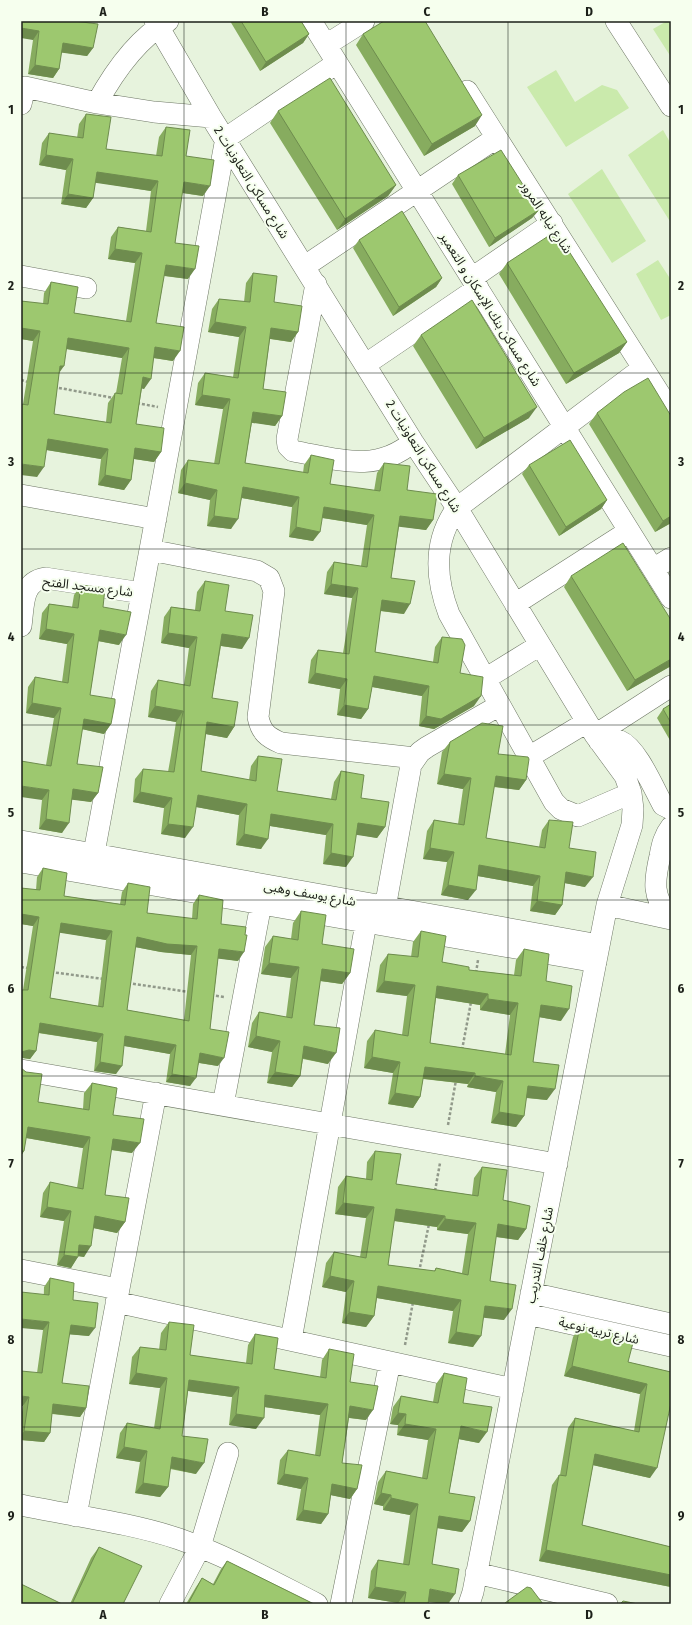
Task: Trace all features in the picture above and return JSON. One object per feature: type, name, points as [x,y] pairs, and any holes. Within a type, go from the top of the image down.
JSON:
[{"type":"street","name":"شارع مساكن بنك الإسكان و التعمير","points":[[311,21],[671,598]]},
{"type":"street","points":[[326,45],[364,21]]},
{"type":"street","points":[[616,21],[671,106]]},
{"type":"street","points":[[97,103],[113,75],[160,23]]},
{"type":"street","name":"شارع مساكن التعاونيات 2","points":[[160,23],[211,117],[226,138],[594,732],[625,776],[631,793],[633,809],[632,825],[607,905]]},
{"type":"street","points":[[94,853],[226,138],[337,63]]},
{"type":"street","name":"شارع نيابه المرور","points":[[456,73],[671,412]]},
{"type":"street","points":[[22,92],[154,112],[211,117]]},
{"type":"street","points":[[305,266],[496,138]]},
{"type":"street","points":[[366,364],[475,283],[552,223]]},
{"type":"street","points":[[21,276],[86,288]]},
{"type":"street","points":[[316,284],[287,439],[288,446],[293,451],[359,462],[371,462],[394,456],[414,442]]},
{"type":"street","points":[[631,793],[578,816],[569,814],[554,802],[449,614],[442,591],[440,545],[448,520],[456,508],[643,368]]},
{"type":"street","points":[[21,495],[156,519]]},
{"type":"street","points":[[515,604],[629,531]]},
{"type":"street","points":[[150,550],[257,571],[269,578],[274,591],[258,717],[263,732],[270,738],[281,743],[415,758]]},
{"type":"street","points":[[653,569],[671,558]]},
{"type":"street","name":"شارع مسجد الفتح","points":[[21,626],[26,591],[30,584],[36,579],[45,578],[142,593]]},
{"type":"street","points":[[485,679],[540,645]]},
{"type":"street","points":[[529,757],[594,732],[671,686]]},
{"type":"street","points":[[291,1340],[330,1124],[378,918],[409,773],[415,758],[427,747],[500,705]]},
{"type":"street","points":[[594,732],[626,745],[635,756],[663,805],[671,809]]},
{"type":"street","points":[[670,918],[659,903],[655,886],[655,878],[663,839],[671,827]]},
{"type":"street","name":"شارع يوسف وهبى","points":[[21,841],[94,853],[378,918]]},
{"type":"street","name":"شارع يوسف وهبى","points":[[21,862],[261,904],[378,918],[598,953]]},
{"type":"street","points":[[223,1105],[261,904]]},
{"type":"street","points":[[607,905],[670,918]]},
{"type":"street","name":"شارع خلف التدريب","points":[[469,1604],[513,1389],[607,905]]},
{"type":"street","points":[[21,1070],[557,1164]]},
{"type":"street","points":[[76,1516],[156,1093]]},
{"type":"street","points":[[21,1270],[291,1340],[513,1389]]},
{"type":"street","name":"شارع تربيه نوعية","points":[[531,1293],[671,1324]]},
{"type":"street","name":"شارع تربيه نوعية","points":[[527,1314],[671,1346]]},
{"type":"street","points":[[341,1604],[390,1362]]},
{"type":"street","points":[[170,1604],[200,1547],[228,1453]]},
{"type":"street","points":[[21,1505],[152,1531],[200,1547],[317,1604]]},
{"type":"street","points":[[476,1573],[607,1604]]},
{"type":"path","points":[[21,380],[29,382]]},
{"type":"path","points":[[52,386],[122,400]]},
{"type":"path","points":[[129,401],[176,410]]},
{"type":"path","points":[[21,967],[29,968]]},
{"type":"path","points":[[44,970],[105,980]]},
{"type":"path","points":[[120,982],[197,993]]},
{"type":"path","points":[[205,994],[243,1000]]},
{"type":"green space","points":[[667,21],[671,21],[671,57],[653,29]]},
{"type":"green space","points":[[556,70],[575,102],[602,85],[617,90],[629,108],[566,147],[527,87]]},
{"type":"green space","points":[[663,130],[671,144],[671,223],[628,155]]},
{"type":"green space","points":[[602,169],[646,241],[612,263],[568,194]]},
{"type":"green space","points":[[658,260],[671,280],[671,315],[661,320],[636,274]]},
{"type":"building","points":[[21,21],[74,21],[98,24],[93,48],[63,43],[59,69],[35,65],[39,31],[21,28]]},
{"type":"building","points":[[241,21],[301,21],[309,34],[266,62]]},
{"type":"building","points":[[384,21],[425,21],[482,115],[432,144],[363,34]]},
{"type":"building","points":[[330,78],[396,185],[345,219],[278,111]]},
{"type":"building","points":[[86,114],[111,117],[106,149],[162,156],[166,127],[190,130],[186,156],[214,160],[210,186],[184,182],[175,243],[199,246],[195,269],[166,265],[156,323],[184,327],[180,351],[155,347],[151,379],[143,377],[136,424],[164,428],[161,452],[135,448],[131,480],[105,475],[108,449],[48,439],[44,467],[21,464],[21,404],[28,405],[40,331],[21,328],[21,301],[48,304],[51,282],[78,287],[74,313],[131,322],[142,253],[115,249],[118,227],[151,232],[158,181],[97,172],[93,198],[68,194],[73,159],[46,155],[49,133],[83,138]],"holes":[[[68,338],[129,348],[122,394],[115,393],[111,423],[54,414],[60,366],[64,366]]]},
{"type":"building","points":[[501,150],[539,210],[495,238],[458,175]]},
{"type":"building","points":[[402,211],[442,278],[399,307],[359,240]]},
{"type":"building","points":[[556,231],[627,342],[574,373],[507,263]]},
{"type":"building","points":[[253,273],[277,276],[274,302],[302,306],[298,332],[271,328],[263,389],[286,392],[282,416],[253,412],[245,463],[308,473],[311,455],[334,460],[330,484],[380,491],[384,463],[410,466],[407,490],[437,494],[433,520],[400,516],[391,578],[415,581],[410,604],[382,600],[375,652],[438,663],[442,637],[462,639],[465,645],[460,673],[483,677],[481,696],[441,719],[426,716],[429,686],[374,676],[368,709],[344,705],[347,679],[315,673],[318,650],[349,654],[358,588],[331,584],[334,562],[367,567],[374,515],[324,507],[320,532],[296,527],[299,497],[243,487],[238,519],[214,516],[217,490],[185,483],[188,460],[219,464],[230,399],[202,395],[205,373],[238,378],[246,327],[215,322],[219,299],[250,302]]},
{"type":"building","points":[[472,300],[537,407],[484,438],[421,335]]},
{"type":"building","points":[[648,378],[671,416],[671,516],[663,521],[597,413],[624,392]]},
{"type":"building","points":[[570,440],[607,500],[566,527],[529,465]]},
{"type":"building","points":[[623,543],[671,620],[671,659],[635,680],[571,576]]},
{"type":"building","points":[[205,581],[229,585],[225,611],[253,615],[249,638],[222,634],[212,698],[238,702],[234,727],[207,722],[201,771],[256,781],[258,756],[282,759],[277,791],[336,800],[341,771],[364,775],[361,798],[389,802],[385,827],[358,823],[353,857],[331,853],[333,824],[271,814],[268,839],[244,834],[247,804],[198,795],[193,827],[168,824],[172,798],[140,792],[143,769],[174,772],[183,711],[155,706],[158,680],[190,686],[197,637],[168,633],[171,607],[200,611]]},
{"type":"building","points":[[81,585],[105,588],[103,607],[131,612],[126,635],[100,630],[90,695],[115,699],[115,703],[111,724],[84,719],[77,764],[103,767],[98,793],[73,789],[69,823],[46,819],[49,790],[21,786],[21,761],[51,766],[61,708],[32,703],[35,677],[68,683],[74,634],[46,629],[49,604],[78,608]]},
{"type":"building","points":[[671,704],[671,723],[663,709]]},
{"type":"building","points":[[482,723],[503,726],[498,754],[528,757],[529,759],[526,780],[496,776],[486,838],[545,848],[549,820],[573,822],[569,848],[596,852],[593,877],[566,872],[562,905],[537,901],[540,876],[479,865],[476,890],[448,885],[454,852],[430,848],[434,820],[464,825],[471,778],[444,774],[450,742]]},
{"type":"building","points":[[43,868],[67,873],[64,896],[125,905],[128,883],[150,887],[147,913],[197,919],[199,895],[223,900],[221,924],[246,927],[245,935],[247,935],[244,952],[219,949],[210,1029],[229,1032],[224,1058],[200,1053],[196,1078],[172,1074],[176,1045],[125,1036],[122,1066],[100,1062],[103,1034],[40,1023],[36,1051],[29,1050],[21,1052],[21,990],[28,990],[39,917],[21,914],[21,888],[40,890]],"holes":[[[61,923],[112,931],[103,1007],[50,998]],[[137,937],[167,944],[197,946],[189,1021],[127,1010]]]},
{"type":"building","points":[[301,911],[326,915],[322,944],[354,949],[350,973],[322,969],[314,1025],[340,1028],[336,1053],[304,1046],[300,1076],[275,1072],[280,1041],[256,1036],[259,1012],[292,1018],[299,967],[269,963],[273,936],[298,940]]},
{"type":"building","points":[[421,931],[446,936],[442,962],[469,967],[469,970],[521,976],[524,949],[549,954],[546,981],[572,986],[569,1009],[541,1005],[533,1062],[559,1065],[555,1089],[528,1086],[524,1116],[499,1112],[503,1081],[475,1076],[475,1073],[425,1067],[420,1097],[395,1093],[400,1062],[372,1057],[375,1030],[408,1036],[415,985],[384,981],[388,954],[418,957]],"holes":[[[437,986],[488,994],[488,999],[518,1003],[511,1055],[430,1043]]]},
{"type":"building","points":[[21,1068],[26,1072],[42,1074],[38,1102],[89,1110],[92,1083],[117,1088],[113,1115],[144,1119],[140,1143],[113,1139],[105,1195],[129,1198],[125,1222],[95,1216],[91,1246],[79,1245],[78,1257],[64,1255],[71,1211],[47,1207],[50,1182],[83,1189],[90,1137],[28,1127],[24,1151],[21,1151]]},
{"type":"building","points":[[375,1151],[401,1154],[396,1184],[478,1196],[482,1167],[507,1170],[503,1200],[530,1206],[526,1229],[498,1224],[490,1281],[516,1285],[512,1309],[485,1306],[481,1336],[456,1332],[461,1300],[378,1286],[374,1316],[349,1312],[354,1281],[330,1276],[334,1252],[366,1258],[374,1207],[343,1203],[346,1176],[372,1180]],"holes":[[[396,1209],[445,1216],[445,1219],[476,1223],[468,1275],[436,1268],[435,1271],[388,1265]]]},
{"type":"building","points":[[50,1278],[74,1283],[73,1300],[98,1303],[95,1328],[71,1325],[62,1383],[89,1386],[86,1408],[53,1404],[50,1433],[24,1431],[29,1397],[21,1396],[21,1371],[42,1373],[49,1322],[21,1319],[21,1292],[49,1295]]},
{"type":"building","points":[[169,1322],[194,1325],[190,1355],[252,1364],[255,1334],[278,1338],[274,1369],[326,1378],[329,1349],[354,1354],[350,1382],[378,1386],[373,1410],[350,1406],[342,1463],[362,1465],[357,1489],[332,1484],[328,1514],[303,1510],[308,1478],[284,1474],[288,1450],[320,1456],[328,1404],[265,1395],[264,1418],[236,1414],[239,1387],[189,1380],[182,1436],[208,1439],[204,1463],[172,1457],[168,1487],[143,1483],[147,1451],[124,1447],[127,1423],[160,1429],[167,1378],[136,1373],[140,1347],[166,1350]]},
{"type":"building","points":[[580,1326],[634,1339],[628,1362],[671,1372],[671,1403],[657,1468],[595,1454],[582,1525],[671,1547],[671,1575],[546,1550],[559,1475],[566,1476],[575,1418],[639,1432],[647,1384],[572,1366]]},
{"type":"building","points":[[444,1373],[467,1378],[463,1403],[492,1407],[487,1432],[461,1426],[449,1493],[475,1497],[470,1521],[439,1516],[432,1564],[459,1569],[455,1594],[430,1589],[428,1604],[404,1604],[406,1592],[375,1587],[378,1560],[409,1565],[418,1504],[391,1498],[391,1495],[381,1493],[386,1471],[427,1479],[436,1429],[405,1424],[406,1414],[398,1413],[401,1396],[438,1403]]},
{"type":"building","points":[[99,1547],[142,1566],[123,1604],[72,1604]]},
{"type":"building","points":[[227,1561],[314,1604],[188,1604],[202,1578],[214,1585]]},
{"type":"building","points":[[21,1584],[62,1604],[21,1604]]},
{"type":"building","points":[[527,1587],[531,1588],[543,1604],[505,1604],[505,1603]]},
{"type":"building","points":[[623,1601],[638,1604],[620,1604]]}]
